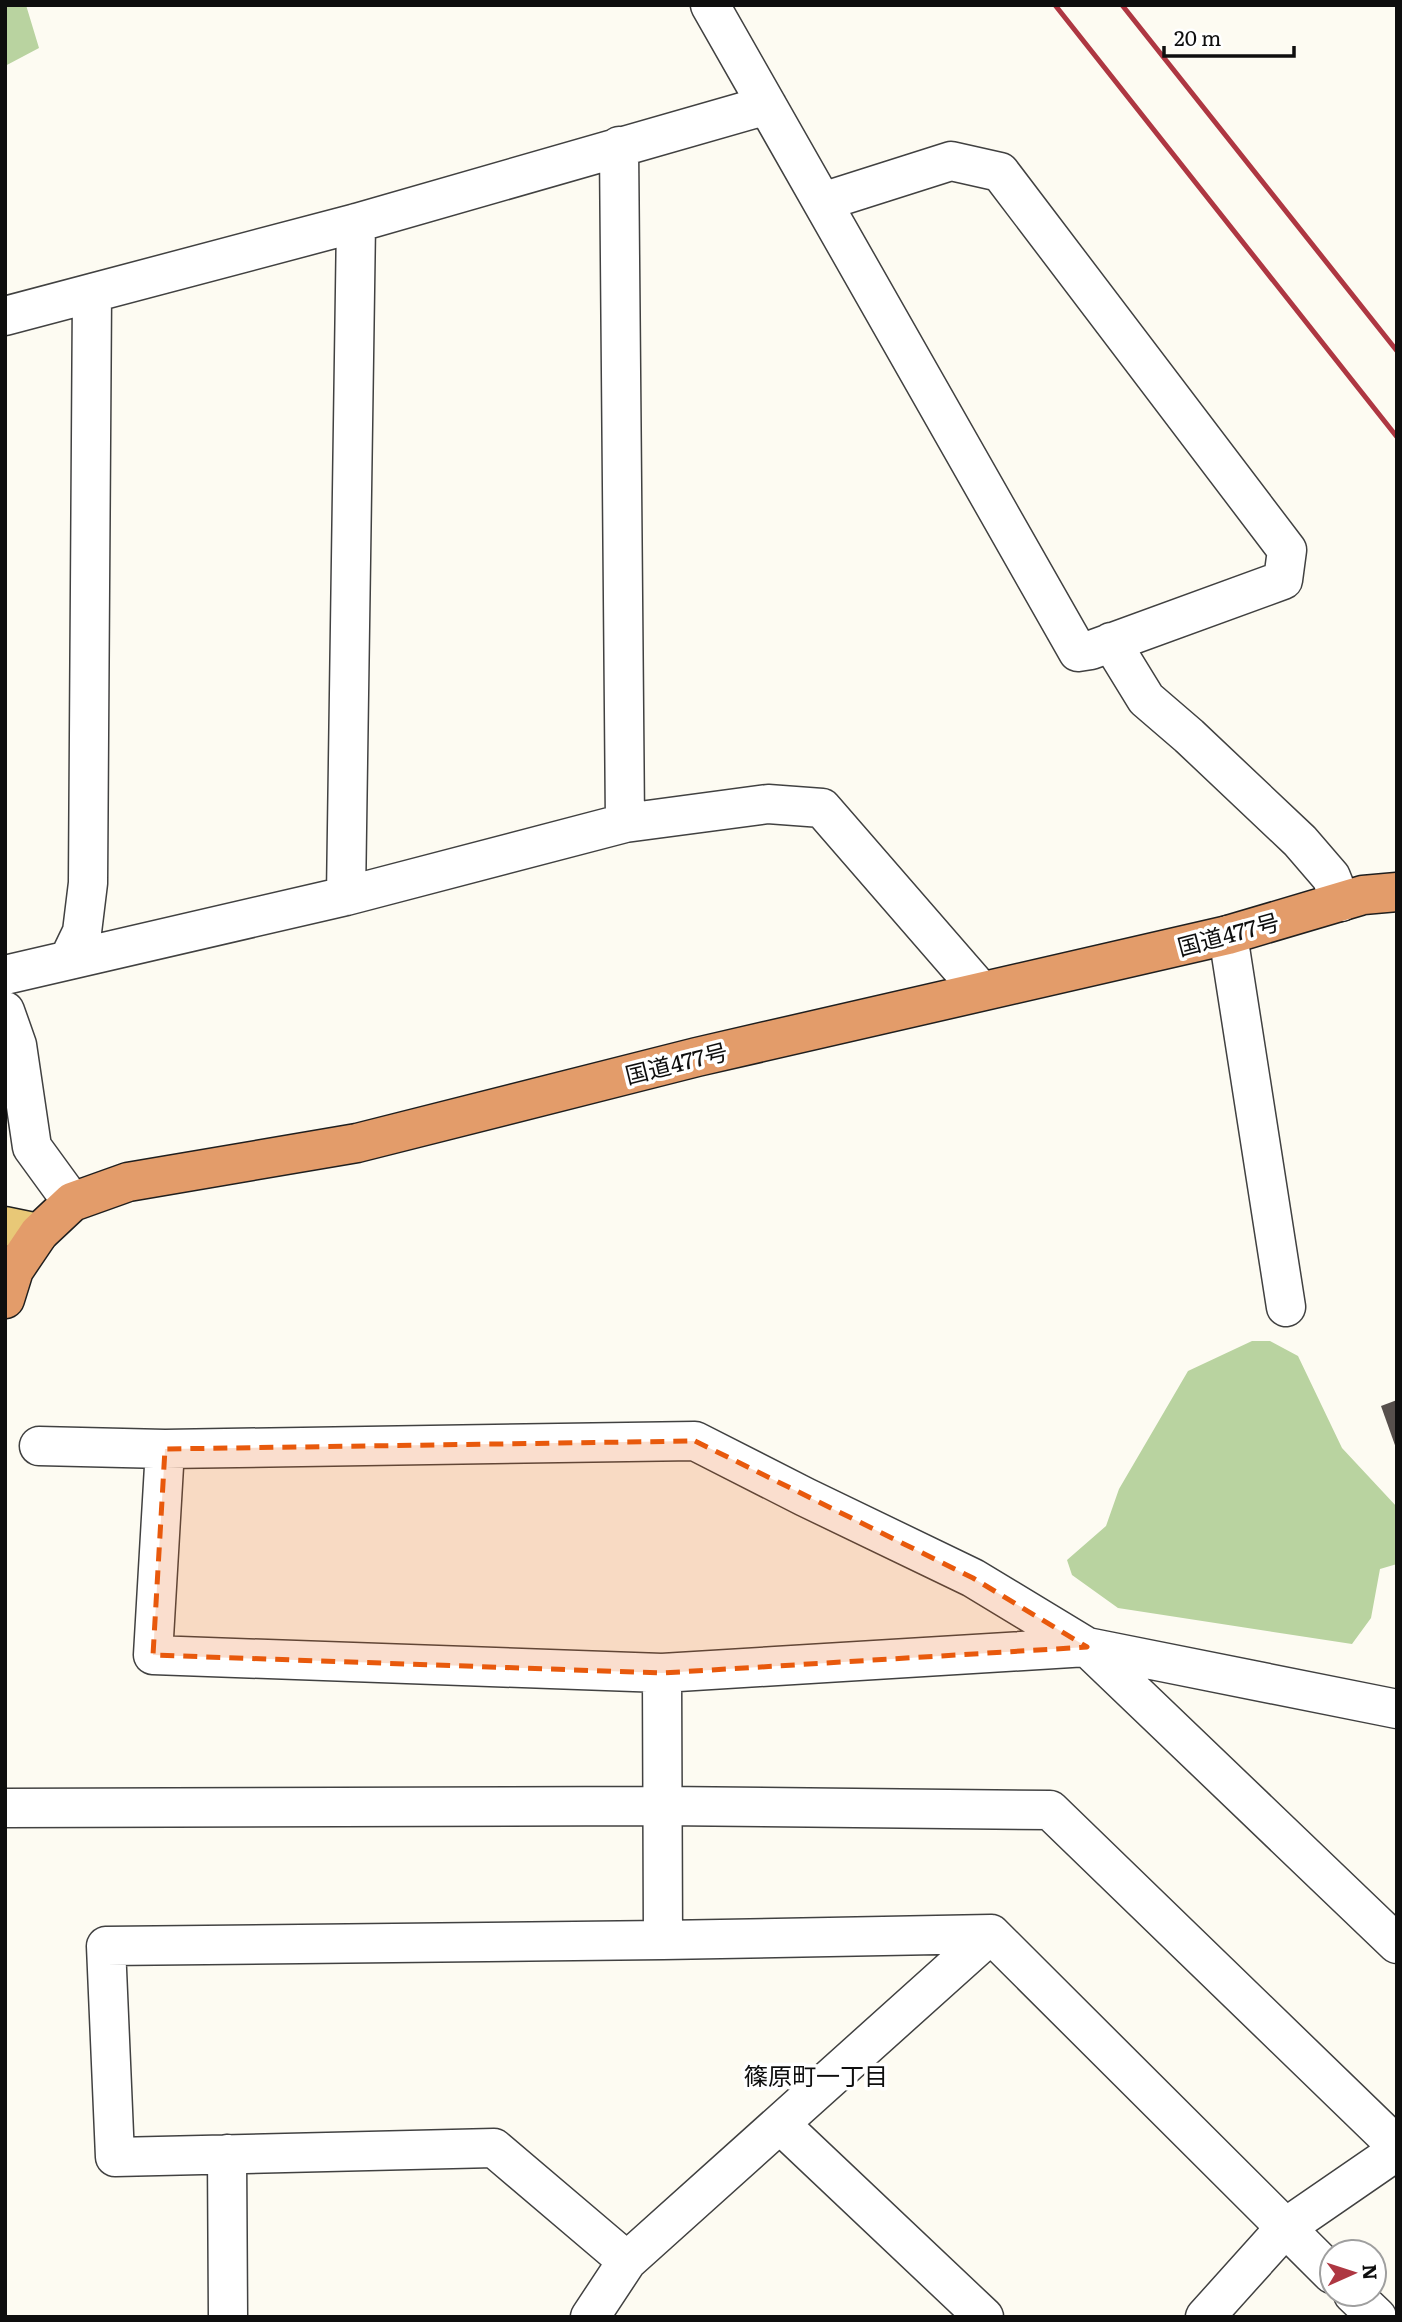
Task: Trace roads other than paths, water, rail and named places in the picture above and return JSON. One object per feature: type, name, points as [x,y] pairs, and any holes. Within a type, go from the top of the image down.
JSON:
[{"type":"highway","name":"国道477号","points":[[5,1299],[15,1270],[22,1229],[72,1202],[128,1182],[356,1143],[683,1060],[1228,935],[1363,895],[1397,892]]},
{"type":"street","points":[[710,5],[767,105],[822,202],[1078,652],[1091,650],[1283,580],[1287,550],[1000,172],[951,161],[822,202]]},
{"type":"street","points":[[5,316],[356,223],[767,105]]},
{"type":"street","points":[[619,146],[625,823]]},
{"type":"street","points":[[346,896],[356,223]]},
{"type":"street","points":[[69,959],[82,932],[89,883],[92,293]]},
{"type":"street","points":[[1111,642],[1146,699],[1300,841],[1331,877],[1341,902]]},
{"type":"street","points":[[5,975],[346,896],[625,823],[768,804],[822,808],[980,990]]},
{"type":"street","points":[[1228,935],[1286,1307]]},
{"type":"street","points":[[5,1011],[17,1045],[32,1147],[72,1202]]},
{"type":"street","points":[[39,1446],[165,1449],[695,1441],[972,1578],[1087,1647],[1397,1944]]},
{"type":"street","points":[[165,1449],[153,1655],[662,1673],[1087,1647],[1397,1709]]},
{"type":"street","points":[[662,1673],[663,1940]]},
{"type":"street","points":[[5,1808],[663,1806],[1050,1810],[1397,2149],[1285,2228],[1205,2317]]},
{"type":"street","points":[[594,2316],[627,2260],[991,1934]]},
{"type":"street","points":[[627,2260],[494,2148],[115,2157],[106,1946],[991,1934],[1318,2260]]},
{"type":"street","points":[[780,2124],[984,2317]]},
{"type":"street","points":[[227,2154],[228,2317]]},
{"type":"railway","points":[[1055,5],[1397,437]]},
{"type":"railway","points":[[1122,5],[1397,351]]},
{"type":"district","name":"篠原町一丁目","points":[[816,2074]]}]
